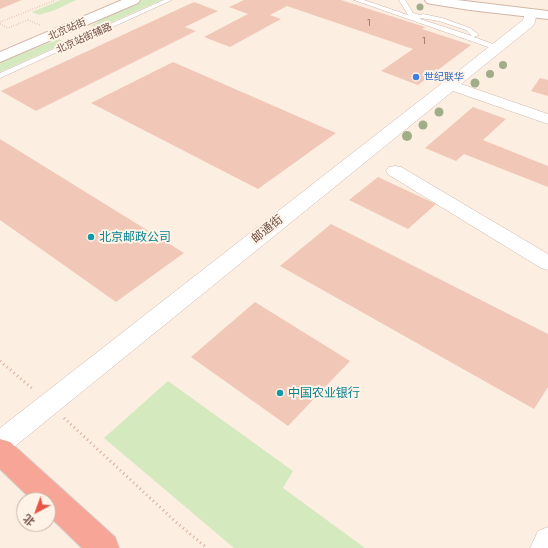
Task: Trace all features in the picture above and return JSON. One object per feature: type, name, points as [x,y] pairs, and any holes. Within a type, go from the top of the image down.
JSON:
[{"type":"highway","points":[[0,451],[104,548]]},
{"type":"main road","name":"北京站街","points":[[80,8],[100,0]]},
{"type":"main road","name":"北京站街","points":[[0,58],[133,0]]},
{"type":"main road","points":[[432,0],[536,9],[548,4]]},
{"type":"main road","points":[[487,0],[536,9]]},
{"type":"street","name":"邮通街","points":[[0,443],[448,84],[490,45],[529,22],[536,9]]},
{"type":"street","points":[[448,84],[548,119]]},
{"type":"street","points":[[395,171],[548,263]]},
{"type":"street","points":[[544,548],[548,541]]},
{"type":"lane","name":"北京站街辅路","points":[[0,76],[169,0]]},
{"type":"lane","points":[[357,0],[490,45]]},
{"type":"lane","points":[[402,0],[411,14]]},
{"type":"lane","points":[[396,13],[411,14],[475,35],[490,45]]},
{"type":"path","points":[[0,22],[56,0]]},
{"type":"path","points":[[0,361],[49,404],[176,522],[207,548]]},
{"type":"green space","points":[[61,0],[76,0],[55,10],[39,15],[32,12]]},
{"type":"green space","points":[[142,0],[162,0],[96,29],[91,26],[116,11]]},
{"type":"green space","points":[[59,39],[65,43],[0,72],[0,62]]},
{"type":"green space","points":[[168,381],[293,471],[283,488],[365,548],[234,548],[104,438]]},
{"type":"building","points":[[0,0],[22,0],[0,9]]},
{"type":"building","points":[[244,0],[341,0],[425,27],[422,29],[471,45],[418,85],[381,71],[413,49],[287,6],[270,15],[281,19],[230,47],[204,37],[248,14],[229,7]]},
{"type":"building","points":[[194,2],[218,11],[185,27],[196,31],[36,111],[1,91]]},
{"type":"building","points":[[173,62],[336,133],[258,189],[91,103]]},
{"type":"building","points":[[540,78],[548,80],[548,96],[531,91]]},
{"type":"building","points":[[473,107],[506,119],[483,140],[548,166],[548,187],[464,154],[456,161],[425,148]]},
{"type":"building","name":"北京邮政公司","points":[[0,139],[184,253],[116,302],[0,220]]},
{"type":"building","points":[[378,177],[436,204],[408,229],[349,200]]},
{"type":"building","points":[[331,224],[548,334],[548,387],[534,409],[280,266]]},
{"type":"building","name":"中国农业银行","points":[[255,302],[350,361],[288,426],[191,357]]},
{"type":"place","name":"世纪联华","points":[[416,77]]},
{"type":"place","name":"北京邮政公司","points":[[91,237]]},
{"type":"place","name":"中国农业银行","points":[[280,393]]}]
